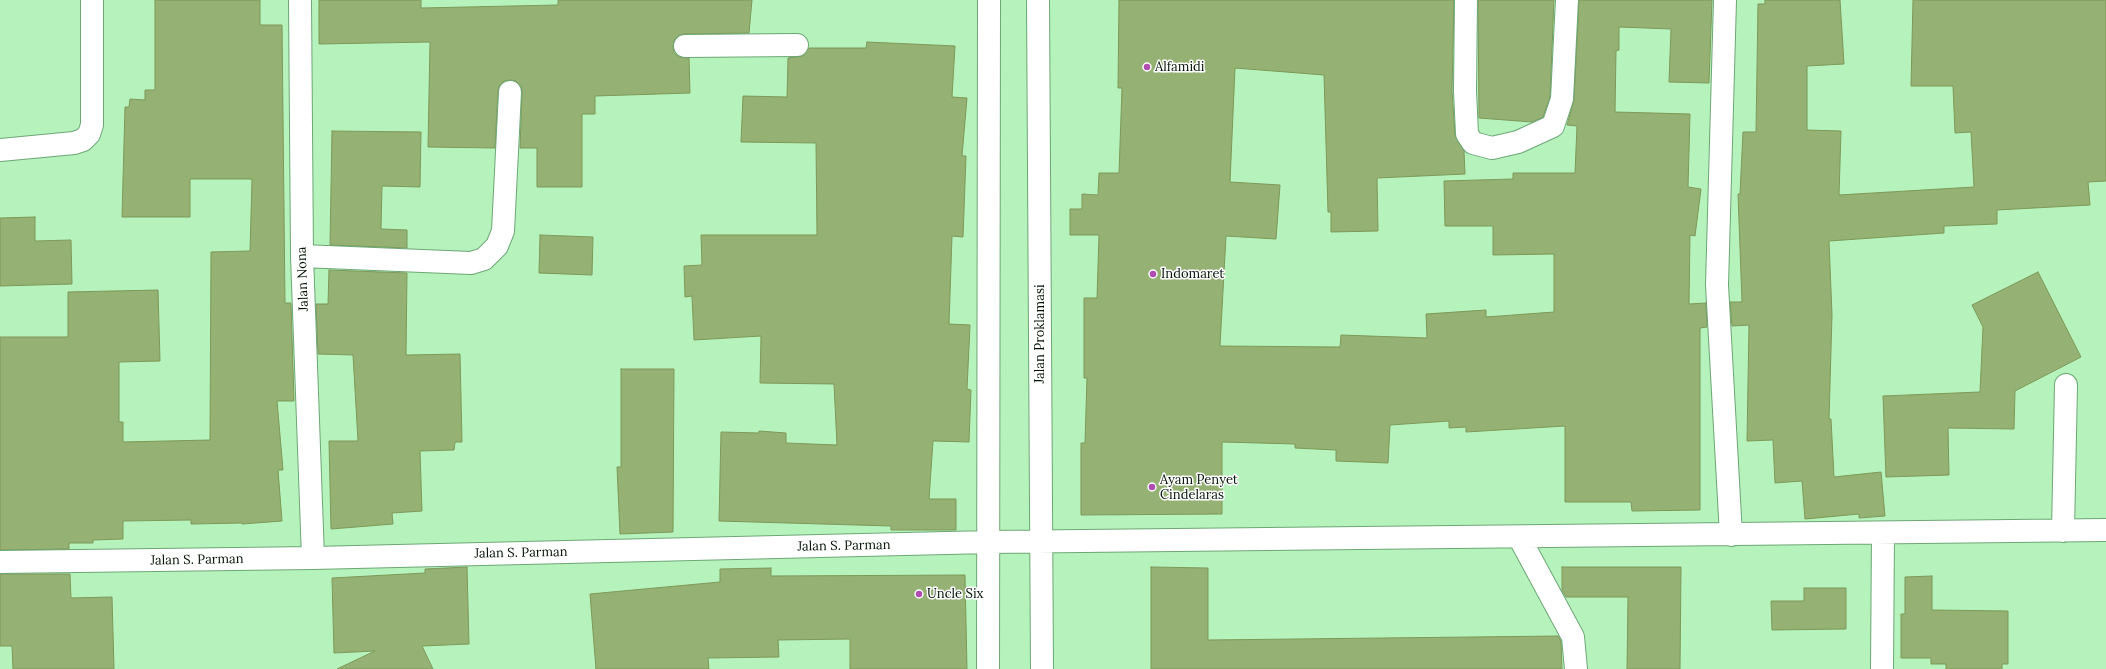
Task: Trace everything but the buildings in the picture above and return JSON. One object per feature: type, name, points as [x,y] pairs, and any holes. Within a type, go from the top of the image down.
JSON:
[{"type":"street","points":[[0,150],[74,144],[83,140],[89,134],[92,125],[92,0]]},
{"type":"street","name":"Jalan Nona","points":[[300,0],[302,256],[313,558]]},
{"type":"street","points":[[988,0],[988,669]]},
{"type":"street","name":"Jalan Proklamasi","points":[[1038,0],[1042,669]]},
{"type":"street","points":[[1466,0],[1465,91],[1467,134],[1473,143],[1492,148],[1518,142],[1553,126],[1562,99],[1567,0]]},
{"type":"street","points":[[1725,0],[1717,285],[1731,535]]},
{"type":"street","points":[[685,46],[797,45]]},
{"type":"street","points":[[302,256],[471,263],[484,259],[497,246],[503,231],[510,92]]},
{"type":"street","points":[[2063,531],[2066,385]]},
{"type":"street","name":"Jalan S. Parman","points":[[0,562],[313,558],[989,542],[2106,530]]},
{"type":"street","points":[[1882,669],[1883,533]]},
{"type":"street","points":[[1519,537],[1573,638],[1576,669]]},
{"type":"place","name":"Alfamidi","points":[[1147,67]]},
{"type":"place","name":"Indomaret","points":[[1153,274]]},
{"type":"place","name":"Ayam Penyet Cindelaras","points":[[1152,487]]},
{"type":"place","name":"Uncle Six","points":[[919,594]]}]
